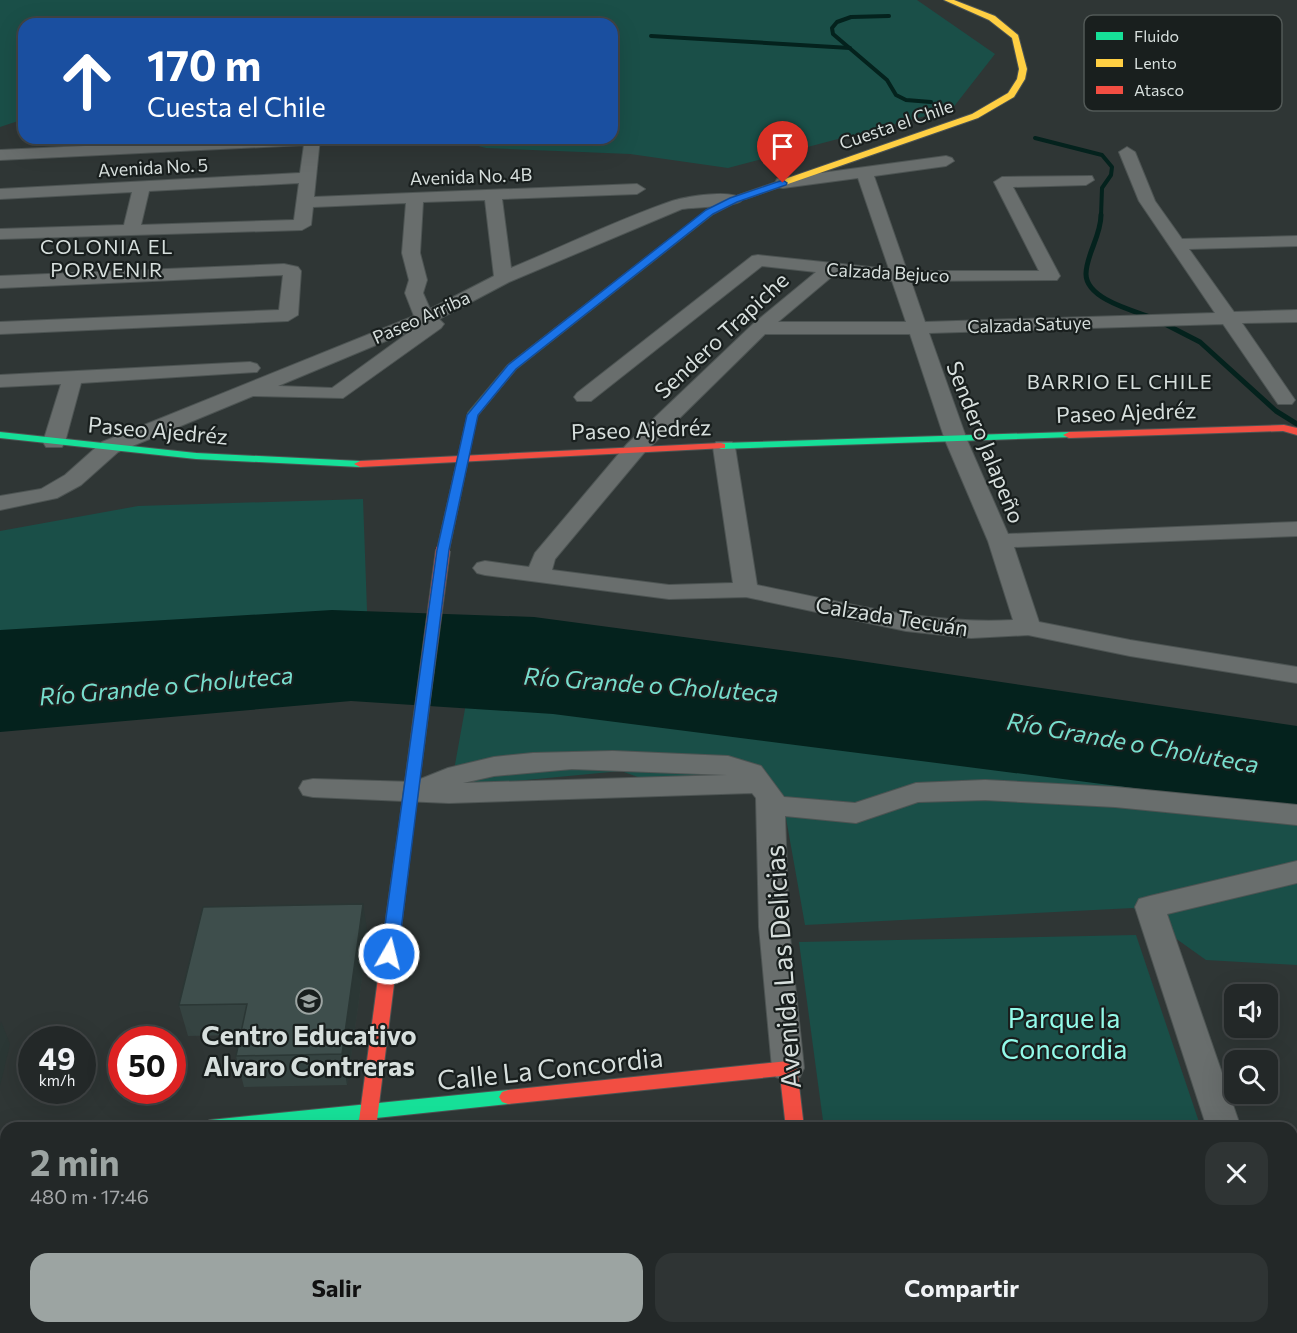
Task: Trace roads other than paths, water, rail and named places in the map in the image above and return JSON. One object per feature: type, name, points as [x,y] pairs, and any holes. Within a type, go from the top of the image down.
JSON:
[{"type":"main road","name":"Cuesta el Chile","points":[[367,1122],[443,550],[472,415],[512,367],[710,212],[734,200],[1000,105],[1019,87],[1024,68],[1014,35],[991,19],[948,0]]},
{"type":"main road","name":"Paseo Ajedréz","points":[[0,435],[196,456],[365,464],[635,449],[1291,430]]},
{"type":"main road","name":"Calle La Concordia","points":[[266,1122],[788,1068]]},
{"type":"main road","name":"Avenida Las Delicias","points":[[788,1068],[794,1122]]},
{"type":"street","points":[[0,155],[127,144]]},
{"type":"street","points":[[0,234],[302,225],[307,202],[312,144]]},
{"type":"street","points":[[1127,152],[1147,201],[1286,400]]},
{"type":"street","points":[[783,183],[946,161]]},
{"type":"street","name":"Sendero Jalapeño","points":[[865,173],[956,440],[1000,541],[1028,627]]},
{"type":"street","name":"Avenida No. 5","points":[[0,194],[308,178]]},
{"type":"street","name":"Calzada Bejuco","points":[[584,397],[758,260],[829,270],[900,276],[1051,276],[1002,182],[1086,180]]},
{"type":"street","points":[[131,231],[142,187]]},
{"type":"street","name":"Avenida No. 4B","points":[[307,202],[637,189]]},
{"type":"street","points":[[493,195],[503,278]]},
{"type":"street","points":[[415,198],[411,253],[418,280],[414,293],[424,317]]},
{"type":"street","name":"Paseo Arriba","points":[[110,447],[253,391],[424,317],[448,309],[503,278],[678,205],[705,200],[734,200]]},
{"type":"street","points":[[1177,244],[1297,241]]},
{"type":"street","points":[[0,282],[284,269],[292,271],[290,314],[285,316],[0,328]]},
{"type":"street","name":"Sendero Trapiche","points":[[539,577],[543,558],[635,449],[760,328],[829,270]]},
{"type":"street","points":[[253,391],[339,393],[433,324],[448,309]]},
{"type":"street","name":"Calzada Satuye","points":[[760,328],[916,328],[1297,316]]},
{"type":"street","points":[[0,381],[250,368]]},
{"type":"street","points":[[54,442],[73,377]]},
{"type":"street","points":[[0,503],[50,495],[78,478],[110,447]]},
{"type":"street","points":[[724,447],[746,590]]},
{"type":"street","points":[[1000,541],[1297,529]]},
{"type":"street","name":"Calzada Tecuán","points":[[485,568],[539,577],[669,592],[746,590],[906,623],[971,630],[1028,627],[1130,648],[1297,675]]},
{"type":"street","points":[[313,788],[449,793],[765,794],[856,813],[916,793],[985,789],[1115,797],[1297,815]]},
{"type":"street","name":"Avenida Las Delicias","points":[[765,794],[774,927],[788,1068]]},
{"type":"street","points":[[1222,1122],[1150,907],[1297,872]]},
{"type":"water","name":"Río Grande o Choluteca","points":[[332,610],[534,617],[840,658],[1297,726],[1297,809],[553,714],[351,701],[0,732],[0,630]]},
{"type":"waterway","points":[[849,48],[833,34],[832,28],[837,22],[851,17],[889,16]]},
{"type":"waterway","points":[[651,36],[849,48]]},
{"type":"waterway","points":[[849,48],[887,80],[896,95],[906,100],[931,102]]},
{"type":"waterway","points":[[1035,138],[1102,155],[1112,167],[1111,175],[1102,188],[1101,216]]},
{"type":"waterway","points":[[1101,215],[1099,230],[1088,260],[1086,274],[1088,283],[1112,303],[1153,318]]},
{"type":"waterway","points":[[1163,323],[1200,342],[1276,411],[1297,424]]},
{"type":"place","name":"Centro Educativo Alvaro Contreras","points":[[309,1001]]},
{"type":"district","name":"COLONIA EL PORVENIR","points":[[107,258]]},
{"type":"district","name":"BARRIO EL CHILE","points":[[1120,381]]},
{"type":"park label","name":"Parque la Concordia","points":[[1064,1032]]}]
